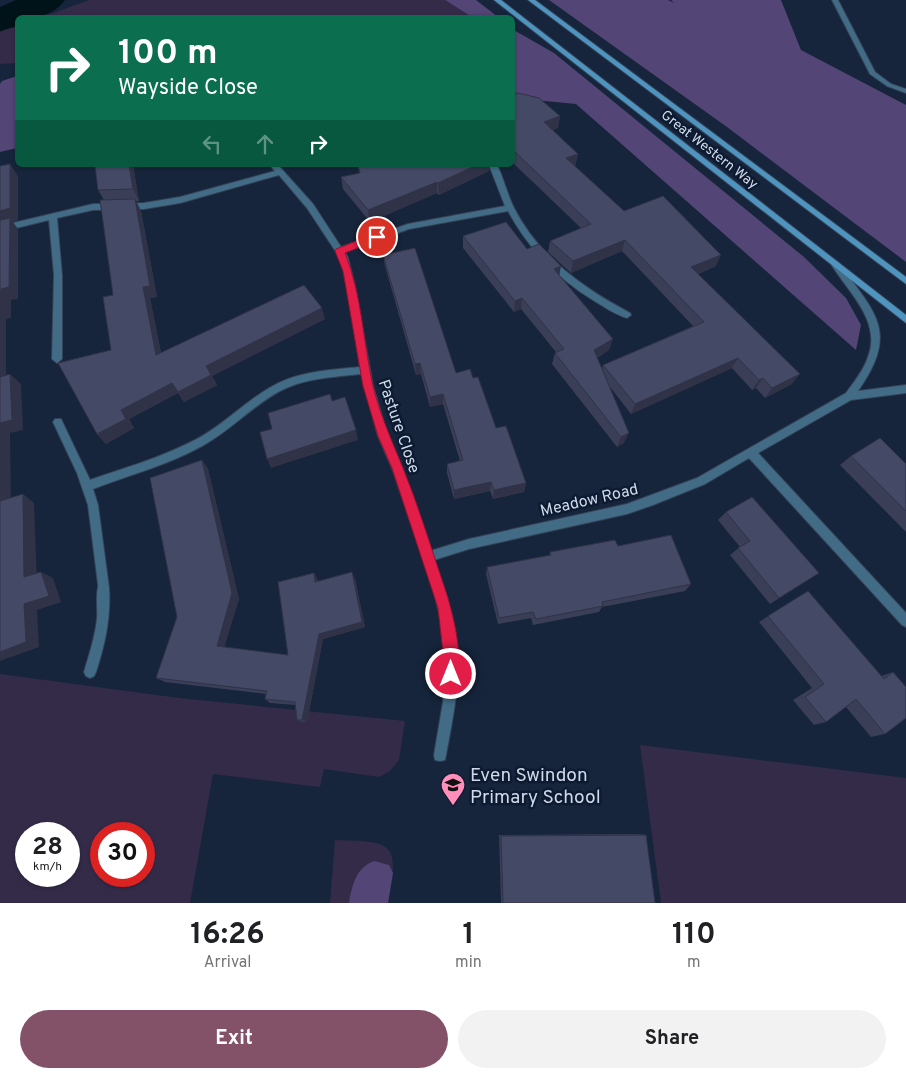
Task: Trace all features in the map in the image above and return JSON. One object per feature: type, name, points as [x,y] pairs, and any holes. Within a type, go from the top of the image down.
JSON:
[{"type":"main road","name":"Great Western Way","points":[[498,0],[906,320]]},
{"type":"main road","name":"Great Western Way","points":[[531,0],[906,281]]},
{"type":"street","points":[[835,0],[872,73],[889,85],[906,92]]},
{"type":"street","points":[[494,167],[510,208],[524,233],[538,250],[570,282],[597,300],[627,315]]},
{"type":"street","name":"Pasture Close","points":[[0,229],[93,207],[144,206],[172,201],[244,184],[277,169],[310,206],[344,258],[351,286],[364,370],[383,436],[398,468],[445,608],[452,657],[449,702],[440,755]]},
{"type":"street","points":[[340,251],[401,229],[510,208]]},
{"type":"street","points":[[53,216],[58,275],[58,358]]},
{"type":"street","name":"Meadow Road","points":[[835,264],[872,316],[877,331],[872,361],[862,379],[849,396]]},
{"type":"street","name":"Pasture Close","points":[[87,486],[196,445],[220,430],[261,398],[287,383],[313,376],[364,370]]},
{"type":"street","name":"Meadow Road","points":[[427,557],[469,544],[627,509],[650,502],[701,481],[849,396],[906,389]]},
{"type":"street","points":[[58,422],[87,486],[93,505],[105,610],[103,629],[90,672]]},
{"type":"street","points":[[750,452],[906,622]]},
{"type":"shaded area","points":[[89,0],[445,0],[469,15],[48,15]]},
{"type":"shaded area","points":[[445,0],[476,0],[495,15],[469,15]]},
{"type":"shaded area","points":[[549,0],[668,0],[674,3],[671,0],[781,0],[801,50],[906,105],[906,262],[727,127]]},
{"type":"shaded area","points":[[15,26],[15,63],[0,64],[0,32]]},
{"type":"shaded area","points":[[515,31],[554,53],[804,257],[846,298],[861,325],[856,350],[576,104],[515,98]]},
{"type":"shaded area","points":[[15,77],[15,148],[0,152],[0,84],[2,81]]},
{"type":"shaded area","points":[[0,674],[179,698],[405,721],[399,760],[390,771],[379,777],[324,769],[320,787],[213,774],[190,903],[0,903]]},
{"type":"shaded area","points":[[640,745],[906,778],[906,903],[661,903]]},
{"type":"shaded area","points":[[335,840],[370,842],[388,849],[392,857],[393,868],[388,903],[330,903]]},
{"type":"shaded area","points":[[374,861],[389,865],[393,873],[388,903],[349,903],[356,878],[363,868]]},
{"type":"building","points":[[518,93],[539,98],[560,116],[544,122],[578,154],[566,158],[624,211],[663,196],[721,255],[691,267],[800,374],[772,388],[763,378],[759,380],[738,358],[635,404],[603,365],[704,322],[625,240],[573,261],[550,241],[591,224],[515,152],[515,94]]},
{"type":"building","points":[[10,164],[10,208],[0,211],[0,166]]},
{"type":"building","points":[[95,167],[129,167],[133,189],[98,190]]},
{"type":"building","points":[[358,167],[473,167],[438,183],[368,210],[341,177],[360,173]]},
{"type":"building","points":[[135,199],[150,286],[143,287],[156,355],[304,285],[322,308],[206,366],[211,375],[178,392],[172,383],[121,410],[126,419],[97,434],[58,363],[111,350],[103,297],[113,295],[100,200]]},
{"type":"building","points":[[10,218],[9,287],[1,289],[0,307],[0,220]]},
{"type":"building","points":[[506,222],[527,249],[539,244],[561,266],[554,269],[613,339],[594,350],[629,433],[621,437],[555,353],[564,349],[522,298],[515,301],[463,236]]},
{"type":"building","points":[[415,248],[456,373],[470,369],[473,378],[478,377],[496,428],[506,426],[526,483],[494,490],[491,482],[454,490],[447,464],[463,460],[443,394],[430,397],[420,363],[415,364],[383,255]]},
{"type":"building","points":[[10,374],[12,420],[0,423],[0,377]]},
{"type":"building","points":[[330,394],[332,401],[345,397],[356,430],[267,459],[260,432],[272,429],[268,413]]},
{"type":"building","points":[[880,438],[906,464],[906,511],[851,456]]},
{"type":"building","points":[[202,460],[232,593],[217,646],[288,655],[278,582],[314,573],[315,582],[352,572],[362,622],[319,634],[302,720],[297,720],[295,702],[265,699],[267,691],[156,678],[177,617],[150,478]]},
{"type":"building","points":[[23,494],[24,577],[41,572],[49,596],[24,604],[26,642],[0,652],[0,501]]},
{"type":"building","points":[[752,497],[819,573],[779,598],[738,548],[750,541],[726,512]]},
{"type":"building","points":[[671,535],[691,584],[602,602],[603,606],[536,619],[533,612],[499,618],[487,567],[551,555],[550,552],[615,540],[618,546]]},
{"type":"building","points":[[808,591],[884,679],[893,672],[906,687],[906,718],[885,734],[856,699],[826,722],[805,697],[824,684],[768,616]]},
{"type":"building","points":[[646,835],[655,903],[503,903],[501,836]]},
{"type":"waterway","points":[[0,20],[47,0]]},
{"type":"place","name":"Even Swindon Primary School","points":[[453,806]]},
{"type":"route","points":[[377,237],[340,251],[348,271],[368,386],[383,436],[398,468],[445,608],[452,657],[451,674]]}]
